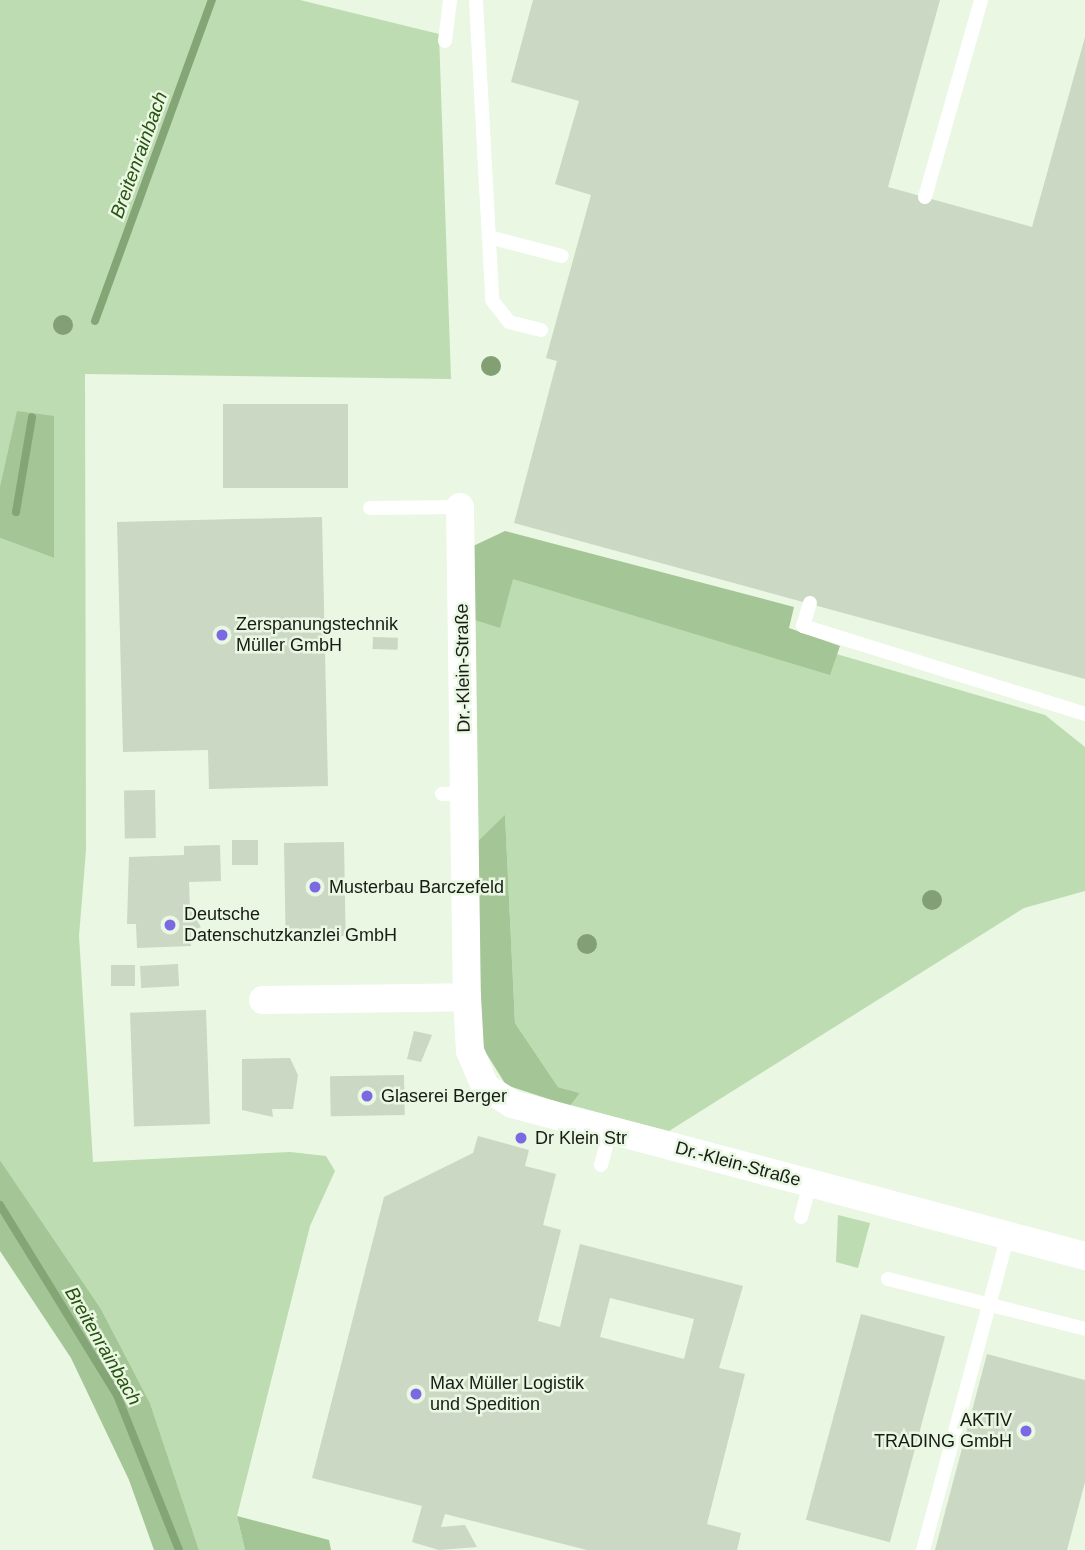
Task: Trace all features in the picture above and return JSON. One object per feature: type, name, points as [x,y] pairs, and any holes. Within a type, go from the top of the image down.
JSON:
[{"type":"street","name":"Dr.-Klein-Straße","points":[[460,507],[454,793],[470,1051],[485,1087],[512,1104],[1085,1256]]},
{"type":"street","points":[[263,1000],[467,997]]},
{"type":"lane","points":[[445,41],[450,0]]},
{"type":"lane","points":[[476,0],[492,300],[509,322],[541,331]]},
{"type":"lane","points":[[925,197],[981,0]]},
{"type":"lane","points":[[489,237],[562,256]]},
{"type":"lane","points":[[370,508],[460,507]]},
{"type":"lane","points":[[810,603],[803,626],[1085,713]]},
{"type":"lane","points":[[601,1165],[610,1130]]},
{"type":"lane","points":[[801,1217],[810,1183]]},
{"type":"lane","points":[[923,1550],[1008,1235]]},
{"type":"lane","points":[[888,1279],[1085,1329]]},
{"type":"green space","points":[[0,0],[300,0],[439,34],[451,379],[85,374],[86,850],[79,936],[93,1162],[290,1152],[326,1156],[335,1171],[310,1226],[237,1516],[245,1550],[199,1550],[150,1403],[101,1309],[0,1160],[0,538],[54,558],[0,487]]},
{"type":"green space","points":[[17,411],[54,416],[54,558],[0,538],[0,487]]},
{"type":"green space","points":[[505,531],[794,607],[789,628],[840,646],[830,675],[513,579],[500,628],[472,619],[471,547]]},
{"type":"green space","points":[[471,547],[1045,715],[1085,747],[1085,891],[1024,908],[669,1131],[570,1106],[580,1093],[558,1087],[515,1023],[505,816],[478,841]]},
{"type":"green space","points":[[505,815],[515,1023],[558,1087],[580,1093],[570,1106],[506,1085],[481,1045],[478,841]]},
{"type":"green space","points":[[0,1160],[101,1309],[150,1403],[199,1550],[154,1550],[129,1480],[71,1358],[0,1251]]},
{"type":"green space","points":[[838,1215],[870,1223],[858,1268],[836,1262]]},
{"type":"green space","points":[[237,1516],[329,1540],[331,1550],[245,1550]]},
{"type":"building","points":[[533,0],[940,0],[888,187],[1032,227],[1085,37],[1085,679],[514,523],[557,361],[546,358],[591,195],[555,184],[579,101],[511,82]]},
{"type":"building","points":[[223,404],[348,404],[348,488],[223,488]]},
{"type":"building","name":"Zerspanungstechnik Müller GmbH","points":[[322,517],[328,786],[209,789],[208,750],[123,752],[117,522]]},
{"type":"building","points":[[373,637],[398,638],[398,650],[373,649]]},
{"type":"building","points":[[155,790],[156,838],[125,839],[124,791]]},
{"type":"building","points":[[232,840],[258,840],[258,865],[232,865]]},
{"type":"building","points":[[344,842],[346,936],[286,937],[284,843]]},
{"type":"building","points":[[220,845],[221,881],[189,882],[190,909],[201,927],[191,931],[191,946],[137,948],[136,924],[127,924],[129,857],[184,855],[184,846]]},
{"type":"building","points":[[178,964],[179,986],[141,988],[140,966]]},
{"type":"building","points":[[111,965],[135,965],[135,986],[111,986]]},
{"type":"building","points":[[206,1010],[210,1124],[134,1127],[130,1013]]},
{"type":"building","points":[[414,1031],[432,1035],[421,1062],[407,1059]]},
{"type":"building","points":[[290,1058],[298,1075],[293,1109],[272,1109],[273,1117],[242,1110],[242,1059]]},
{"type":"building","name":"Glaserei Berger","points":[[404,1075],[405,1115],[331,1116],[330,1076]]},
{"type":"building","points":[[478,1136],[529,1150],[525,1166],[556,1174],[543,1225],[561,1230],[538,1321],[560,1327],[580,1244],[743,1286],[719,1368],[745,1374],[707,1524],[741,1533],[737,1550],[587,1550],[445,1514],[441,1527],[465,1525],[477,1547],[439,1550],[412,1542],[422,1506],[312,1478],[384,1197],[473,1153]],"holes":[[[610,1298],[694,1319],[684,1359],[600,1337]]]},
{"type":"building","points":[[861,1314],[945,1337],[890,1542],[806,1520]]},
{"type":"building","name":"AKTIV TRADING GmbH","points":[[987,1354],[1085,1380],[1085,1482],[1067,1550],[935,1550]]},
{"type":"waterway","name":"Breitenrainbach","points":[[95,321],[212,0]]},
{"type":"waterway","name":"Breitenrainbach","points":[[16,512],[32,417]]},
{"type":"waterway","name":"Breitenrainbach","points":[[0,1205],[117,1395],[179,1550]]},
{"type":"place","name":"Zerspanungstechnik Müller GmbH","points":[[222,635]]},
{"type":"place","name":"Musterbau Barczefeld","points":[[315,887]]},
{"type":"place","name":"Deutsche Datenschutzkanzlei GmbH","points":[[170,925]]},
{"type":"place","name":"Glaserei Berger","points":[[367,1096]]},
{"type":"place","name":"Dr Klein Str","points":[[521,1138]]},
{"type":"place","name":"Max Müller Logistik und Spedition","points":[[416,1394]]},
{"type":"place","name":"AKTIV TRADING GmbH","points":[[1026,1431]]}]
